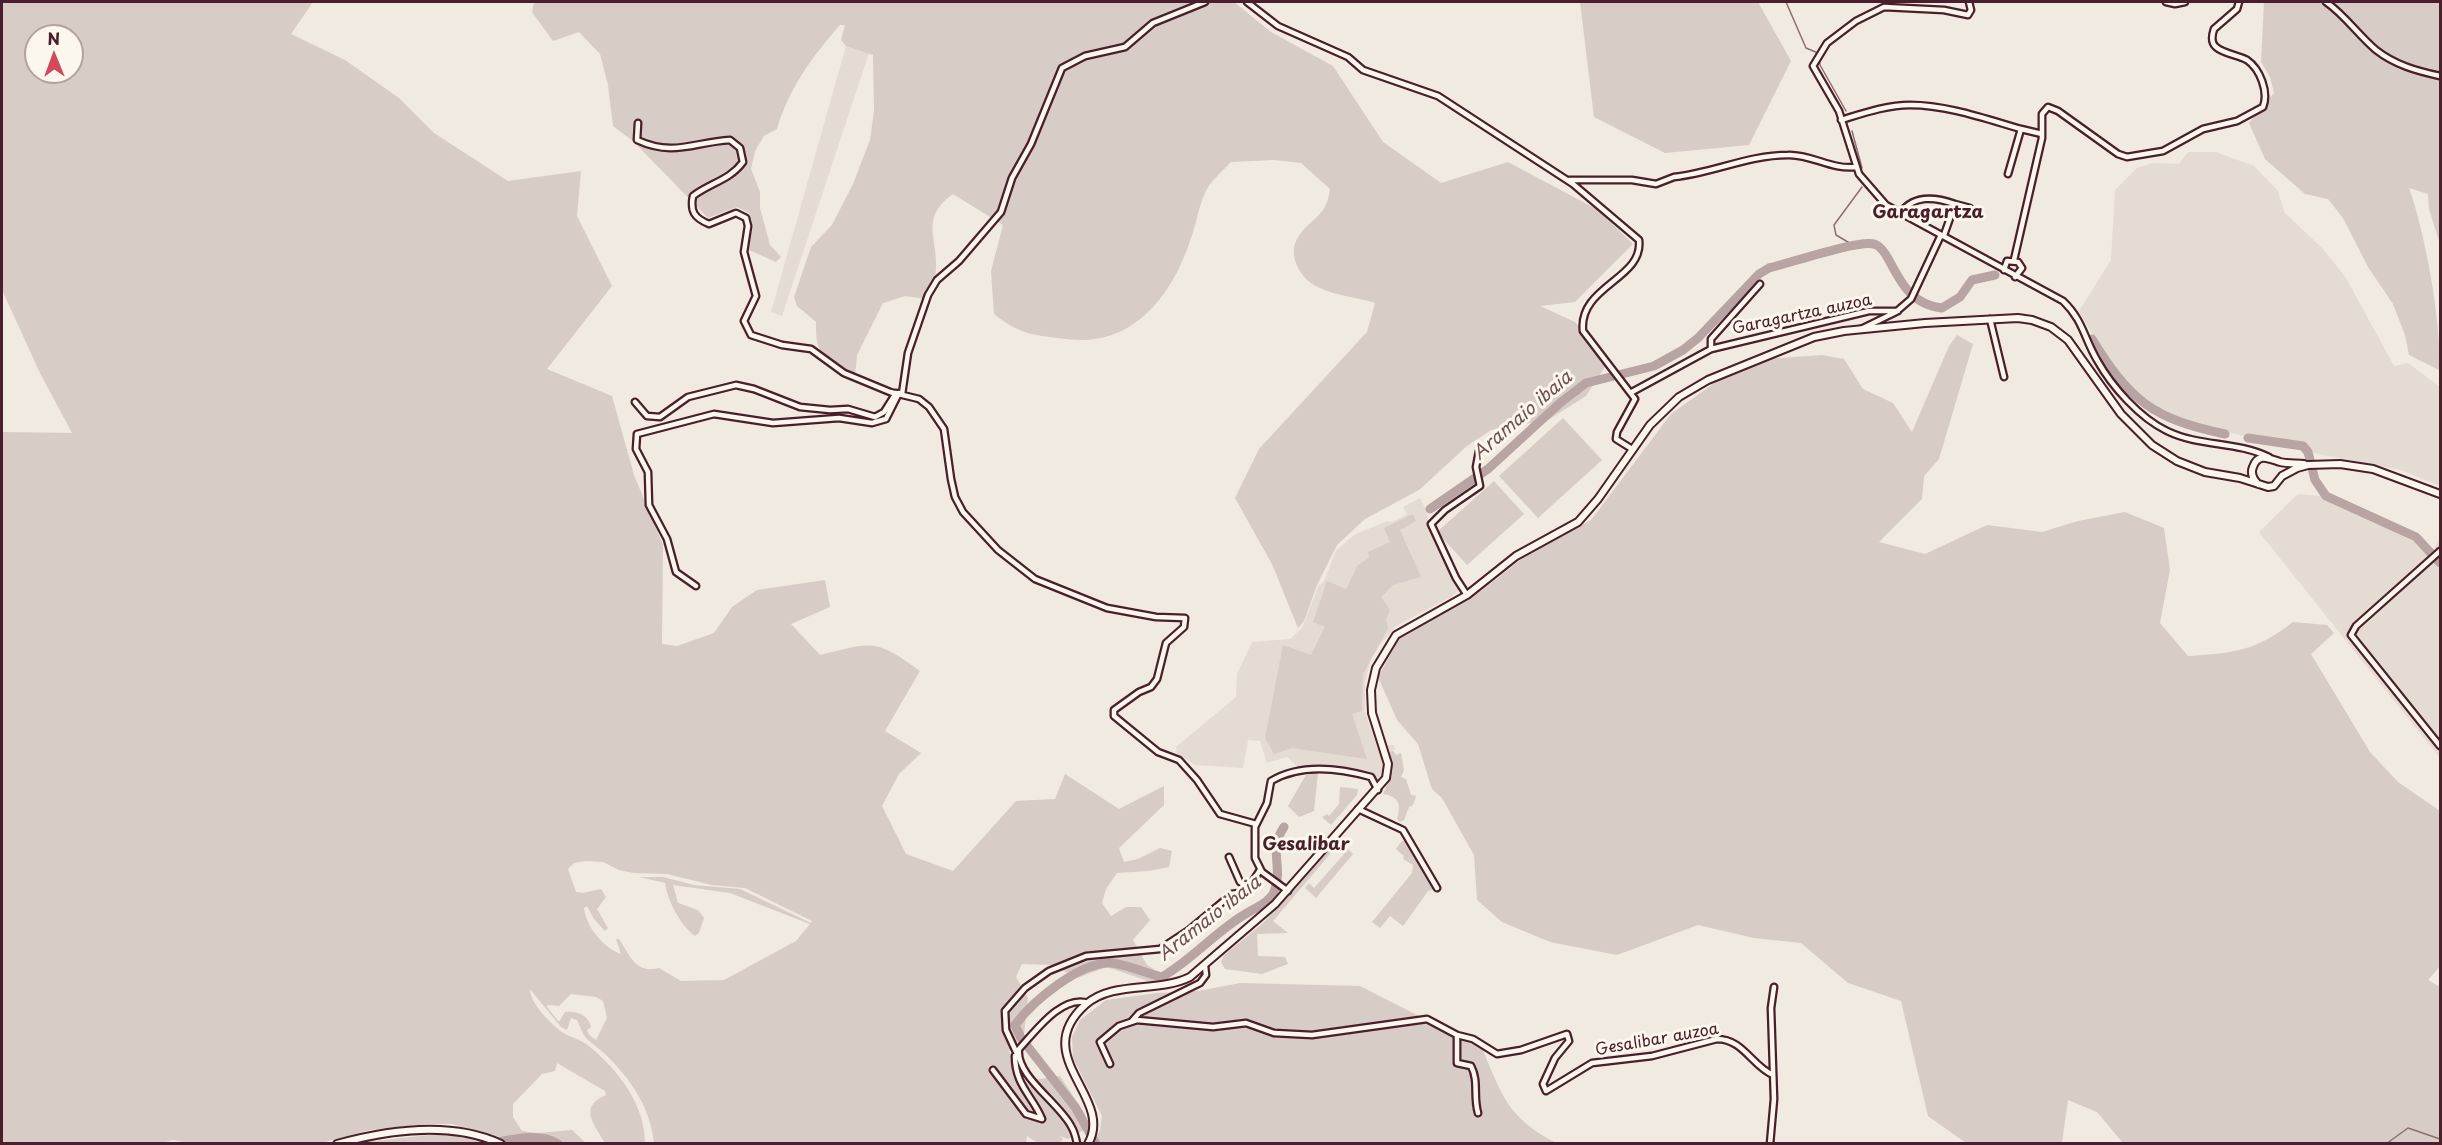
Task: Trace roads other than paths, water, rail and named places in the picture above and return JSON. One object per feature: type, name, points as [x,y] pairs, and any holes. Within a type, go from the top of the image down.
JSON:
[{"type":"main road","points":[[1089,1142],[1094,1126],[1090,1106],[1068,1064],[1065,1046],[1072,1021],[1088,1003],[1120,990],[1174,983],[1190,977],[1288,891],[1358,809],[1378,790],[1389,768],[1371,706],[1371,690],[1376,668],[1396,635],[1467,595],[1516,556],[1578,522],[1598,499],[1632,448],[1664,409],[1700,384],[1814,337],[1860,329],[2018,318],[2051,327],[2068,340],[2111,402],[2152,445],[2177,461],[2205,472],[2274,486],[2282,476],[2308,465]]},
{"type":"main road","points":[[2233,476],[2252,469],[2260,458],[2269,457],[2278,461],[2308,465],[2373,469],[2440,494]]},
{"type":"main road","points":[[2278,461],[2282,476]]},
{"type":"main road","points":[[2252,469],[2258,484]]},
{"type":"main road","points":[[337,1143],[373,1136],[427,1131],[458,1131],[501,1143]]},
{"type":"street","points":[[696,586],[676,572],[668,539],[649,505],[648,472],[636,448],[637,434],[714,414],[773,423],[839,418],[872,423],[886,418],[899,394],[908,353],[928,295],[938,280],[959,261],[1001,212],[1012,178],[1031,144],[1062,68],[1085,56],[1125,47],[1153,24],[1205,2]]},
{"type":"street","points":[[1247,2],[1278,26],[1348,57],[1363,70],[1438,96],[1566,179],[1628,227],[1640,240],[1641,250],[1634,261],[1591,302],[1582,321],[1583,331],[1624,381],[1635,399],[1617,432],[1616,439],[1632,448]]},
{"type":"street","points":[[1969,2],[1971,10],[1968,15],[1944,10],[1884,7],[1856,21],[1827,43],[1814,66],[1841,120],[1855,167],[1871,191],[1886,205],[2063,301],[2076,314],[2096,360],[2107,376],[2152,421],[2181,437],[2250,449],[2269,457]]},
{"type":"street","points":[[2166,2],[2179,4],[2185,2]]},
{"type":"street","points":[[2014,260],[2043,135],[2042,114],[2048,107],[2052,107],[2118,154],[2127,157],[2163,151],[2202,129],[2237,122],[2263,107],[2265,93],[2256,69],[2245,59],[2216,47],[2212,40],[2214,29],[2238,9],[2239,2]]},
{"type":"street","points":[[2326,2],[2375,49],[2391,60],[2408,68],[2440,76]]},
{"type":"street","points":[[1841,120],[1888,107],[1911,105],[1943,109],[2043,135]]},
{"type":"street","points":[[638,123],[637,140],[649,146],[685,149],[730,140],[740,148],[743,162],[738,170],[727,179],[701,190],[693,196],[692,204],[693,213],[709,224],[736,213],[746,218],[748,226],[744,252],[756,296],[744,321],[751,335],[782,345],[811,349],[843,373],[919,399],[929,407],[940,421],[948,442],[951,479],[955,497],[963,512],[998,550],[1035,579],[1107,608],[1156,617],[1185,618],[1184,627],[1166,643],[1156,678],[1150,687],[1119,704],[1114,710],[1114,716],[1158,752],[1179,760],[1197,780],[1217,812],[1256,824]]},
{"type":"street","points":[[2008,174],[2021,129]]},
{"type":"street","points":[[1566,179],[1663,183],[1674,177],[1726,167],[1754,158],[1789,154],[1835,166],[1855,167]]},
{"type":"street","points":[[1900,214],[1906,205],[1920,199],[1939,200],[1970,208]]},
{"type":"street","points":[[1860,329],[1898,310],[1911,299],[1955,204]]},
{"type":"street","points":[[2004,270],[2006,262],[2014,260]]},
{"type":"street","points":[[2014,260],[2022,266],[2015,277]]},
{"type":"street","name":"Garagartza auzoa","points":[[1711,349],[1711,339],[1760,284]]},
{"type":"street","name":"Garagartza auzoa","points":[[1632,392],[1711,349],[1869,311],[1898,310]]},
{"type":"street","points":[[1990,319],[2004,377]]},
{"type":"street","points":[[635,402],[647,416],[660,417],[688,397],[724,387],[743,386],[800,407],[848,409],[875,417],[884,412],[892,395],[899,394]]},
{"type":"street","points":[[2250,449],[2252,469]]},
{"type":"street","points":[[1467,595],[1450,567],[1431,524],[1444,510],[1480,486],[1477,473],[1479,451]]},
{"type":"street","points":[[2440,552],[2356,626],[2351,635],[2440,746]]},
{"type":"street","points":[[1288,891],[1260,870],[1255,858],[1256,824],[1266,803],[1271,781],[1293,771],[1318,769],[1371,777],[1378,790]]},
{"type":"street","points":[[1358,809],[1403,830],[1437,888]]},
{"type":"street","points":[[1228,857],[1240,882],[1247,890]]},
{"type":"street","points":[[1077,1143],[1071,1125],[1035,1084],[1018,1056],[1006,1030],[1005,1011],[1025,988],[1049,971],[1086,956],[1160,949],[1189,930],[1232,894],[1247,890],[1260,870]]},
{"type":"street","points":[[1110,1064],[1100,1042],[1119,1026],[1132,1021],[1139,1013],[1200,983],[1206,975],[1205,966]]},
{"type":"street","points":[[1770,1143],[1774,1105],[1771,1008],[1774,987]]},
{"type":"street","points":[[993,1070],[1026,1114],[1042,1119],[1019,1077],[1015,1059],[1019,1049],[1056,1011],[1070,1002],[1088,1003]]},
{"type":"street","name":"Gesalibar auzoa","points":[[1132,1021],[1156,1020],[1213,1027],[1246,1023],[1274,1033],[1312,1035],[1424,1019],[1437,1022],[1457,1035],[1473,1039],[1488,1050],[1499,1054],[1528,1048],[1567,1034],[1569,1041],[1555,1058],[1543,1084],[1545,1090],[1592,1063],[1652,1056],[1717,1039],[1738,1045],[1773,1075]]},
{"type":"street","points":[[1457,1035],[1456,1064],[1471,1066],[1474,1073],[1475,1104],[1478,1113]]},
{"type":"waterway","points":[[1786,2],[1806,48],[1818,53]]},
{"type":"waterway","points":[[1819,58],[1820,65],[1846,111]]},
{"type":"waterway","points":[[1852,131],[1862,168]]},
{"type":"waterway","points":[[1853,245],[1836,235],[1834,225],[1862,187]]},
{"type":"waterway","name":"Aramaio ibaia","points":[[1430,509],[1488,469],[1560,403],[1586,383],[1654,366],[1683,350],[1698,338],[1759,274],[1769,268],[1853,245],[1874,244],[1881,248],[1905,287],[1914,297],[1926,304],[1942,308],[1960,297],[1972,280],[1995,275]]},
{"type":"waterway","name":"Aramaio ibaia","points":[[2092,339],[2119,378],[2146,404],[2179,422],[2225,434]]},
{"type":"waterway","name":"Aramaio ibaia","points":[[2248,438],[2303,446],[2308,452],[2315,480],[2326,496],[2416,537],[2440,563]]},
{"type":"waterway","name":"Aramaio ibaia","points":[[1096,1144],[1075,1107],[1021,1038],[1015,1025],[1045,994],[1086,968],[1112,963],[1162,977],[1184,962],[1225,928],[1271,897],[1278,873],[1277,843],[1284,827]]},
{"type":"waterway","points":[[2386,1144],[2408,1128],[2440,1139]]},
{"type":"waterway","name":"Aramaio ibaia","points":[[485,1144],[532,1137],[558,1144]]},
{"type":"district","name":"Garagartza","points":[[1928,213]]},
{"type":"district","name":"Gesalibar","points":[[1306,845]]}]
